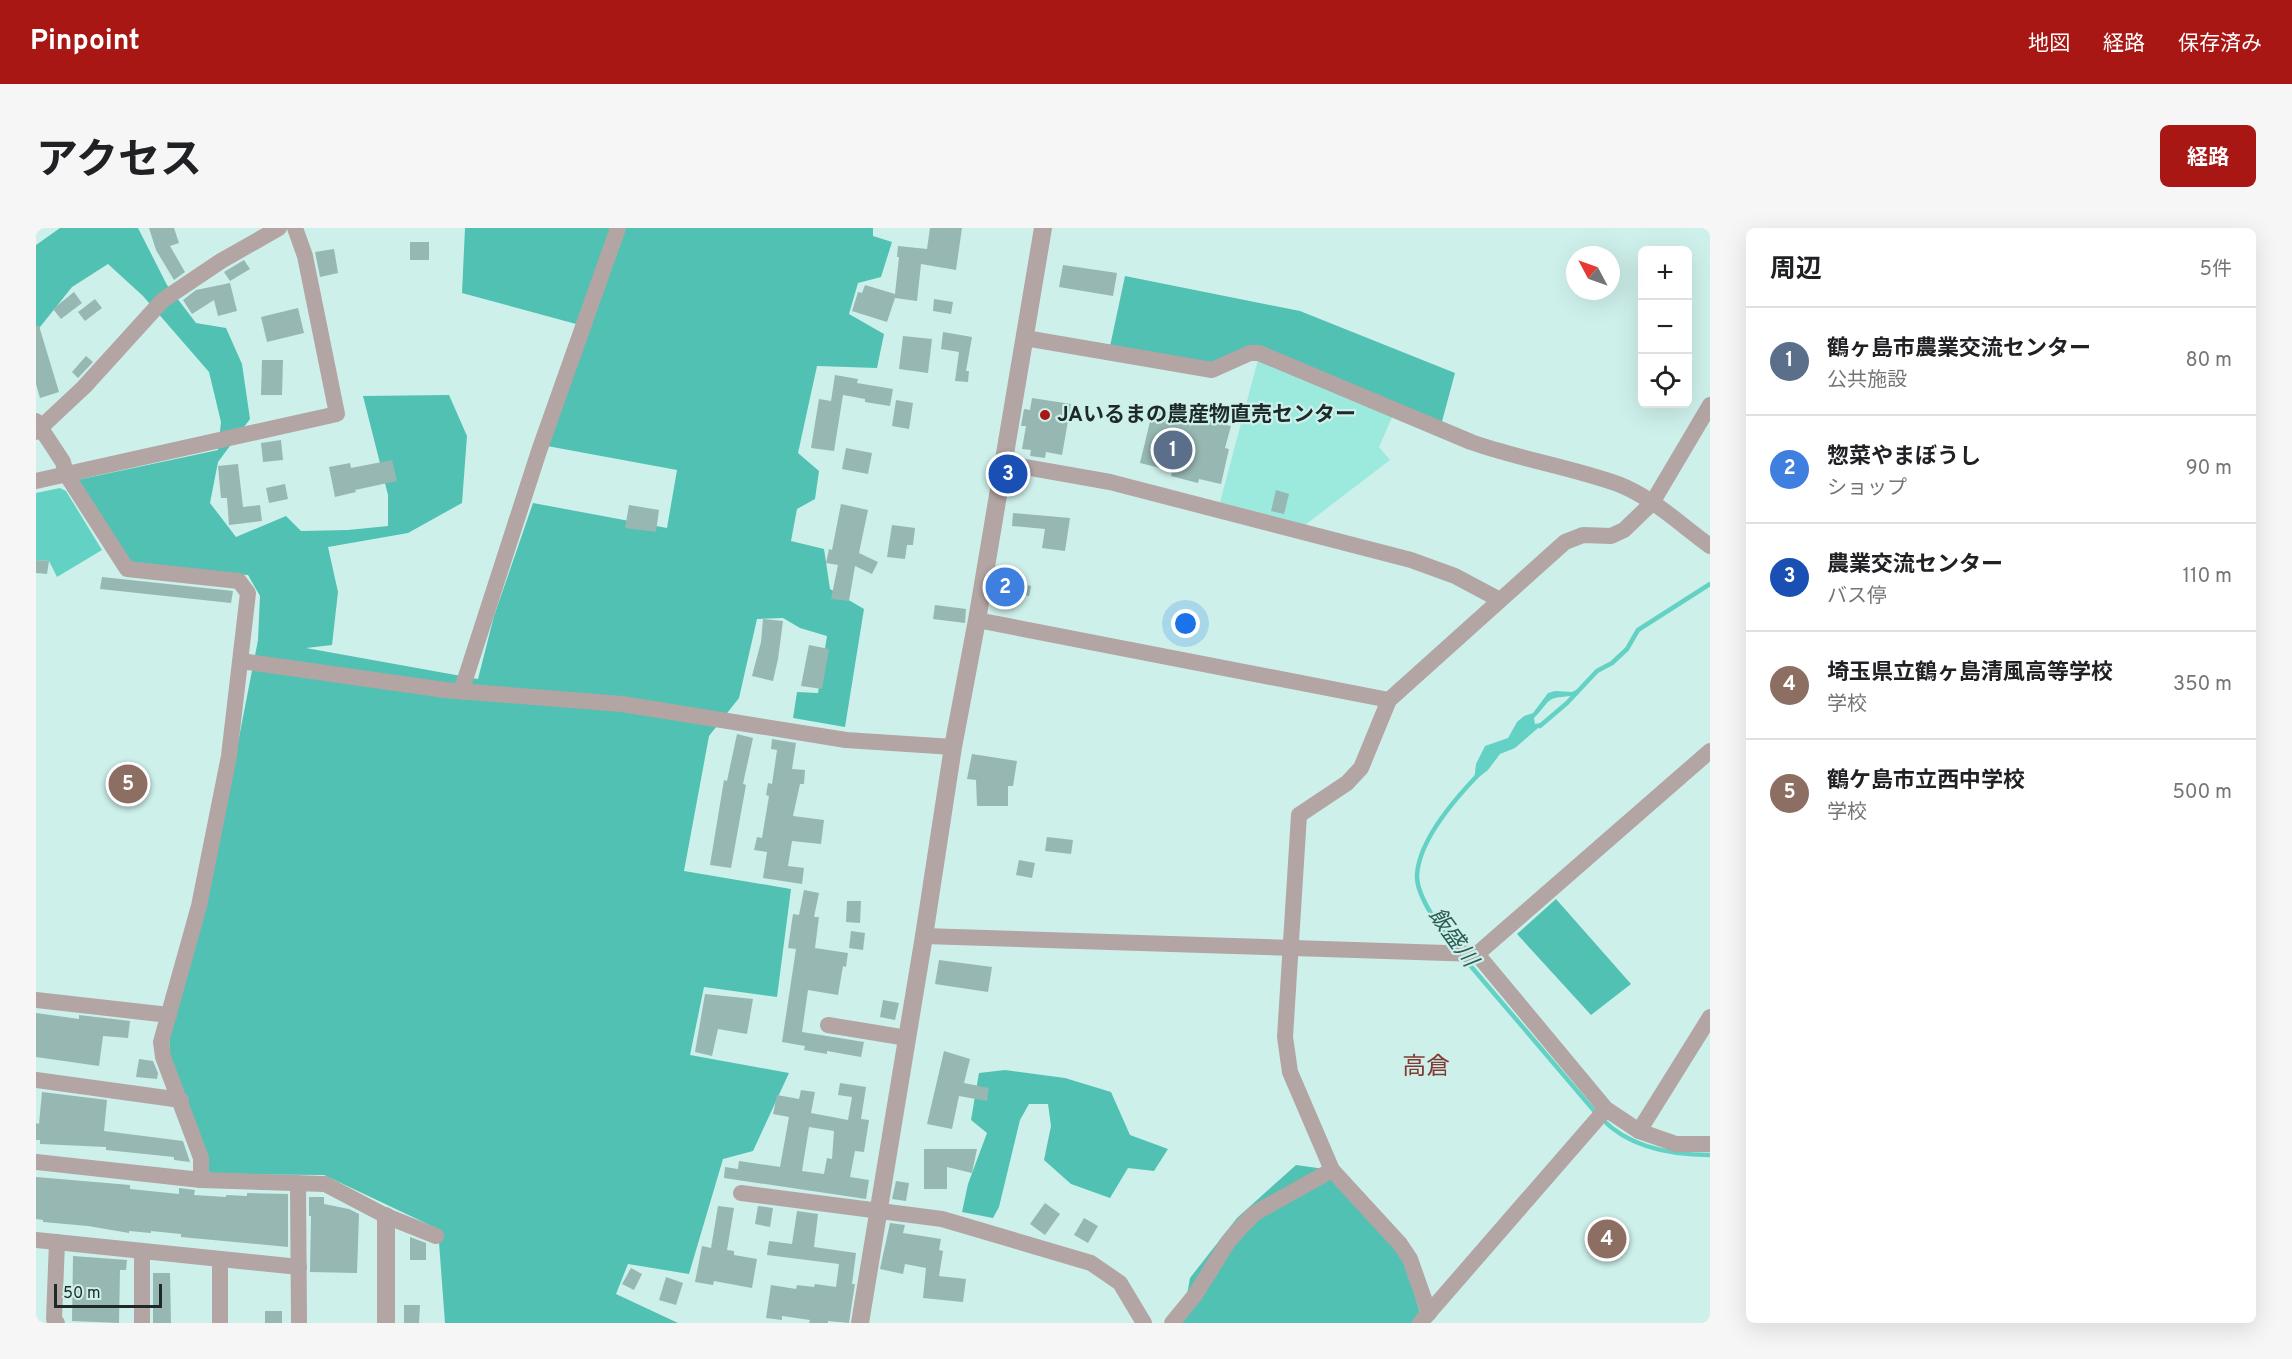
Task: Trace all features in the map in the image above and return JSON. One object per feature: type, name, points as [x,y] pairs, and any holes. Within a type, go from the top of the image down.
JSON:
[{"type":"street","points":[[201,1180],[201,1158],[163,1057],[161,1042],[203,883],[229,756],[248,593],[239,581],[127,569],[66,474],[63,462],[38,427],[84,387],[163,300],[221,261],[279,228]]},
{"type":"street","points":[[36,481],[337,414],[305,256],[295,228]]},
{"type":"street","points":[[461,692],[538,452],[618,228]]},
{"type":"street","points":[[860,1323],[953,747],[977,620],[1043,228]]},
{"type":"street","points":[[1025,338],[1212,370],[1250,353],[1259,353],[1471,442],[1620,485],[1652,503],[1710,546]]},
{"type":"street","points":[[1425,1318],[1410,1259],[1400,1244],[1332,1170],[1290,1072],[1286,1037],[1299,815],[1347,783],[1361,768],[1389,700],[1565,542],[1583,536],[1611,536],[1624,530],[1652,503],[1710,405]]},
{"type":"street","points":[[1004,463],[1110,482],[1411,560],[1455,576],[1500,600]]},
{"type":"street","points":[[977,620],[1389,700]]},
{"type":"street","points":[[241,661],[461,692],[622,704],[846,740],[953,747]]},
{"type":"street","points":[[924,936],[1290,950],[1477,954],[1710,751]]},
{"type":"street","points":[[1477,954],[1606,1109],[1639,1131],[1676,1144],[1710,1144]]},
{"type":"street","points":[[36,1000],[169,1015]]},
{"type":"street","points":[[1639,1131],[1710,1017]]},
{"type":"street","points":[[828,1025],[907,1038]]},
{"type":"street","points":[[36,1080],[181,1100]]},
{"type":"street","points":[[1425,1318],[1606,1109]]},
{"type":"street","points":[[36,1162],[201,1180],[325,1184],[386,1216],[436,1236]]},
{"type":"street","points":[[1172,1323],[1195,1295],[1228,1242],[1241,1227],[1255,1214],[1332,1170]]},
{"type":"street","points":[[298,1183],[298,1323]]},
{"type":"street","points":[[741,1193],[942,1220],[1090,1263],[1120,1283],[1144,1323]]},
{"type":"street","points":[[386,1216],[386,1323]]},
{"type":"street","points":[[36,1240],[220,1261],[299,1267]]},
{"type":"street","points":[[57,1242],[54,1318],[57,1323]]},
{"type":"street","points":[[142,1252],[142,1323]]},
{"type":"street","points":[[220,1261],[220,1323]]},
{"type":"shaded area","points":[[60,228],[138,228],[167,285],[196,323],[226,328],[242,364],[250,419],[218,462],[210,503],[236,537],[286,516],[301,531],[388,526],[388,495],[363,396],[449,395],[467,436],[462,503],[408,533],[328,547],[338,592],[332,645],[306,648],[478,679],[494,616],[533,503],[667,528],[677,470],[547,446],[576,324],[462,293],[465,228],[873,228],[873,236],[892,242],[881,277],[858,283],[849,314],[884,334],[877,368],[817,366],[798,453],[819,471],[815,499],[797,509],[791,541],[824,549],[830,589],[864,609],[845,727],[793,718],[797,692],[818,693],[827,636],[800,628],[783,618],[757,619],[739,698],[709,736],[684,871],[791,889],[777,997],[704,987],[690,1055],[789,1073],[753,1151],[723,1159],[689,1274],[628,1264],[616,1294],[678,1323],[445,1323],[438,1229],[324,1175],[210,1174],[170,1055],[169,1038],[214,866],[258,640],[260,596],[248,575],[127,569],[77,480],[218,450],[221,422],[209,372],[143,296],[108,264],[72,287],[36,332],[36,245]]},
{"type":"shaded area","points":[[1125,276],[1300,311],[1455,373],[1440,429],[1259,353],[1212,370],[1109,351]]},
{"type":"shaded area","points":[[1259,356],[1393,415],[1379,447],[1390,460],[1305,525],[1220,502]]},
{"type":"shaded area","points":[[60,488],[66,491],[102,550],[57,577],[49,561],[36,560],[36,493]]},
{"type":"shaded area","points":[[1582,687],[1573,696],[1549,701],[1534,718],[1535,724],[1545,722],[1515,748],[1500,754],[1488,770],[1474,781],[1476,764],[1485,746],[1508,738],[1517,722],[1533,713],[1548,693],[1572,692]]},
{"type":"shaded area","points":[[1556,899],[1631,984],[1591,1015],[1517,934]]},
{"type":"shaded area","points":[[1005,1070],[1065,1078],[1111,1092],[1130,1135],[1168,1149],[1154,1171],[1128,1168],[1110,1198],[1071,1184],[1044,1160],[1051,1126],[1048,1104],[1029,1104],[1020,1120],[999,1207],[993,1218],[962,1212],[968,1184],[987,1133],[971,1120],[979,1073]]},
{"type":"shaded area","points":[[1296,1165],[1332,1170],[1400,1244],[1423,1323],[1182,1323],[1190,1278],[1237,1218]]},
{"type":"building","points":[[149,228],[174,228],[179,243],[170,246],[185,272],[174,280],[156,250]]},
{"type":"building","points":[[930,228],[962,228],[956,270],[921,264],[917,301],[895,298],[887,322],[852,311],[858,292],[862,293],[865,285],[895,294],[898,246],[927,249]]},
{"type":"building","points":[[410,242],[429,242],[429,260],[410,260]]},
{"type":"building","points":[[334,249],[338,273],[320,277],[315,252]]},
{"type":"building","points":[[244,260],[250,269],[230,281],[224,272]]},
{"type":"building","points":[[1063,265],[1117,273],[1113,296],[1059,287]]},
{"type":"building","points":[[230,283],[237,311],[218,316],[214,300],[192,314],[183,300],[196,290]]},
{"type":"building","points":[[74,292],[82,303],[61,319],[53,309]]},
{"type":"building","points":[[95,299],[102,308],[85,321],[78,312]]},
{"type":"building","points":[[934,299],[953,302],[951,314],[933,311]]},
{"type":"building","points":[[298,308],[304,333],[267,342],[261,317]]},
{"type":"building","points":[[36,326],[39,326],[59,392],[40,398],[36,384]]},
{"type":"building","points":[[943,332],[972,337],[966,371],[969,371],[968,382],[955,381],[959,352],[941,349]]},
{"type":"building","points":[[903,336],[932,339],[928,373],[899,369]]},
{"type":"building","points":[[86,356],[93,362],[78,378],[72,372]]},
{"type":"building","points":[[262,360],[283,360],[282,395],[261,395]]},
{"type":"building","points":[[835,375],[858,379],[857,383],[893,389],[890,406],[865,402],[865,399],[843,395],[834,451],[811,448],[819,399],[831,401]]},
{"type":"building","points":[[1032,398],[1071,404],[1062,455],[1046,452],[1045,458],[1030,456],[1031,450],[1022,449],[1026,426],[1021,426],[1024,409],[1030,410]]},
{"type":"building","points":[[896,400],[913,403],[909,429],[892,426]]},
{"type":"building","points":[[1153,409],[1231,426],[1225,448],[1229,449],[1221,484],[1199,479],[1198,483],[1171,476],[1172,471],[1140,463]]},
{"type":"building","points":[[281,440],[283,460],[263,462],[261,443]]},
{"type":"building","points":[[846,448],[872,453],[868,474],[842,469]]},
{"type":"building","points":[[392,460],[397,481],[335,497],[329,467],[350,463],[351,468]]},
{"type":"building","points":[[238,464],[243,507],[260,505],[262,521],[229,525],[227,498],[221,498],[218,466]]},
{"type":"building","points":[[285,484],[288,499],[269,503],[266,488]]},
{"type":"building","points":[[1276,490],[1289,494],[1284,514],[1271,511]]},
{"type":"building","points":[[841,504],[868,510],[859,553],[878,562],[872,574],[855,566],[849,601],[831,599],[838,565],[826,563],[829,549],[832,550]]},
{"type":"building","points":[[629,505],[659,510],[656,532],[625,528]]},
{"type":"building","points":[[1013,513],[1070,518],[1065,551],[1042,548],[1045,529],[1012,526]]},
{"type":"building","points":[[892,525],[915,528],[913,545],[907,545],[905,559],[887,557]]},
{"type":"building","points":[[36,560],[49,561],[47,574],[36,573]]},
{"type":"building","points":[[102,577],[233,591],[231,603],[100,589]]},
{"type":"building","points":[[997,578],[1031,586],[1029,596],[995,589]]},
{"type":"building","points":[[935,605],[966,609],[965,623],[933,619]]},
{"type":"building","points":[[763,619],[783,621],[773,681],[752,676],[761,642]]},
{"type":"building","points":[[809,645],[829,649],[822,689],[801,686]]},
{"type":"building","points":[[737,734],[753,738],[743,784],[746,785],[731,868],[710,865],[724,780],[727,781]]},
{"type":"building","points":[[772,739],[796,743],[792,769],[805,770],[804,784],[800,784],[793,816],[824,820],[821,844],[792,841],[788,866],[804,868],[802,884],[763,878],[767,852],[754,850],[757,837],[762,838],[769,796],[766,795],[768,783],[772,784],[777,750],[771,749]]},
{"type":"building","points":[[972,754],[1017,761],[1013,786],[1008,786],[1008,806],[977,806],[976,780],[967,779]]},
{"type":"building","points":[[1047,837],[1073,840],[1071,854],[1045,851]]},
{"type":"building","points":[[1019,860],[1035,863],[1032,878],[1016,875]]},
{"type":"building","points":[[804,890],[819,893],[814,917],[819,917],[815,948],[848,953],[846,967],[843,966],[838,995],[808,990],[802,1032],[864,1042],[861,1057],[827,1051],[827,1054],[804,1050],[805,1046],[782,1042],[796,949],[788,948],[793,914],[799,915]]},
{"type":"building","points":[[847,901],[861,901],[860,923],[846,922]]},
{"type":"building","points":[[851,931],[865,933],[863,950],[849,948]]},
{"type":"building","points":[[939,960],[992,967],[988,992],[935,984]]},
{"type":"building","points":[[705,994],[753,999],[747,1034],[718,1029],[712,1056],[695,1052]]},
{"type":"building","points":[[883,1000],[899,1003],[895,1020],[880,1017]]},
{"type":"building","points":[[36,1013],[79,1019],[79,1015],[130,1021],[128,1038],[103,1036],[99,1066],[36,1057]]},
{"type":"building","points":[[944,1051],[970,1059],[964,1083],[989,1088],[987,1101],[959,1096],[952,1129],[927,1124]]},
{"type":"building","points":[[139,1059],[153,1061],[158,1073],[157,1079],[136,1077]]},
{"type":"building","points":[[840,1083],[866,1087],[861,1119],[869,1120],[864,1152],[855,1151],[850,1177],[869,1180],[866,1199],[724,1178],[725,1167],[738,1169],[739,1161],[780,1167],[789,1117],[773,1114],[777,1095],[799,1099],[801,1090],[815,1092],[811,1113],[848,1120],[852,1097],[838,1095]],"holes":[[[809,1127],[834,1131],[832,1159],[827,1158],[824,1174],[802,1171]]]},
{"type":"building","points":[[42,1092],[107,1100],[104,1131],[183,1141],[190,1162],[174,1160],[174,1157],[106,1150],[106,1147],[40,1144],[40,1140],[36,1140],[36,1123],[39,1124]]},
{"type":"building","points":[[924,1149],[977,1149],[972,1173],[947,1167],[947,1189],[924,1189]]},
{"type":"building","points":[[36,1177],[130,1185],[130,1189],[179,1194],[179,1188],[195,1190],[194,1195],[226,1197],[226,1195],[247,1196],[247,1193],[288,1194],[288,1247],[181,1237],[181,1234],[151,1231],[151,1233],[129,1231],[129,1233],[43,1222],[43,1220],[36,1219]]},
{"type":"building","points":[[896,1181],[909,1183],[906,1201],[892,1199]]},
{"type":"building","points":[[309,1197],[324,1197],[324,1204],[349,1209],[359,1214],[357,1273],[310,1272]]},
{"type":"building","points":[[1045,1203],[1060,1214],[1045,1235],[1030,1224]]},
{"type":"building","points":[[718,1206],[734,1208],[727,1250],[734,1251],[734,1255],[757,1259],[752,1288],[714,1281],[713,1285],[695,1282],[702,1246],[711,1248]]},
{"type":"building","points":[[758,1206],[773,1208],[770,1227],[755,1224]]},
{"type":"building","points":[[797,1211],[818,1214],[814,1247],[856,1253],[852,1284],[855,1284],[849,1323],[828,1321],[828,1323],[809,1323],[810,1320],[782,1316],[782,1320],[766,1318],[771,1285],[796,1289],[797,1285],[814,1287],[815,1284],[836,1287],[839,1264],[767,1255],[769,1241],[792,1244]]},
{"type":"building","points":[[1084,1218],[1098,1226],[1088,1243],[1074,1235]]},
{"type":"building","points":[[890,1223],[905,1225],[903,1233],[941,1239],[939,1250],[943,1251],[939,1276],[966,1279],[963,1302],[923,1298],[926,1268],[905,1264],[903,1274],[880,1269]]},
{"type":"building","points":[[410,1237],[426,1243],[426,1260],[410,1260]]},
{"type":"building","points":[[73,1256],[127,1260],[126,1270],[120,1270],[119,1323],[72,1321]]},
{"type":"building","points":[[631,1268],[642,1274],[634,1290],[622,1284]]},
{"type":"building","points":[[153,1273],[170,1273],[171,1323],[153,1323]]},
{"type":"building","points":[[666,1277],[683,1283],[676,1305],[659,1300]]},
{"type":"building","points":[[404,1305],[420,1305],[419,1323],[404,1323]]},
{"type":"building","points":[[265,1311],[282,1311],[282,1323],[265,1323]]},
{"type":"waterway","name":"飯盛川","points":[[1540,726],[1567,703],[1597,671],[1612,663],[1627,649],[1638,630],[1710,584]]},
{"type":"waterway","name":"飯盛川","points":[[1456,949],[1425,904],[1417,875],[1424,848],[1439,821],[1477,776]]},
{"type":"waterway","name":"飯盛川","points":[[1463,957],[1596,1113]]},
{"type":"waterway","name":"飯盛川","points":[[1602,1119],[1625,1137],[1652,1148],[1710,1155]]},
{"type":"place","name":"JAいるまの農産物直売センター","points":[[1045,415]]},
{"type":"place","name":"鶴ヶ島市農業交流センター","points":[[1173,450]]},
{"type":"place","name":"農業交流センター","points":[[1008,474]]},
{"type":"place","name":"惣菜やまぼうし","points":[[1005,587]]},
{"type":"place","name":"鶴ケ島市立西中学校","points":[[128,784]]},
{"type":"place","name":"埼玉県立鶴ヶ島清風高等学校","points":[[1607,1239]]},
{"type":"district","name":"高倉","points":[[1426,1068]]}]
